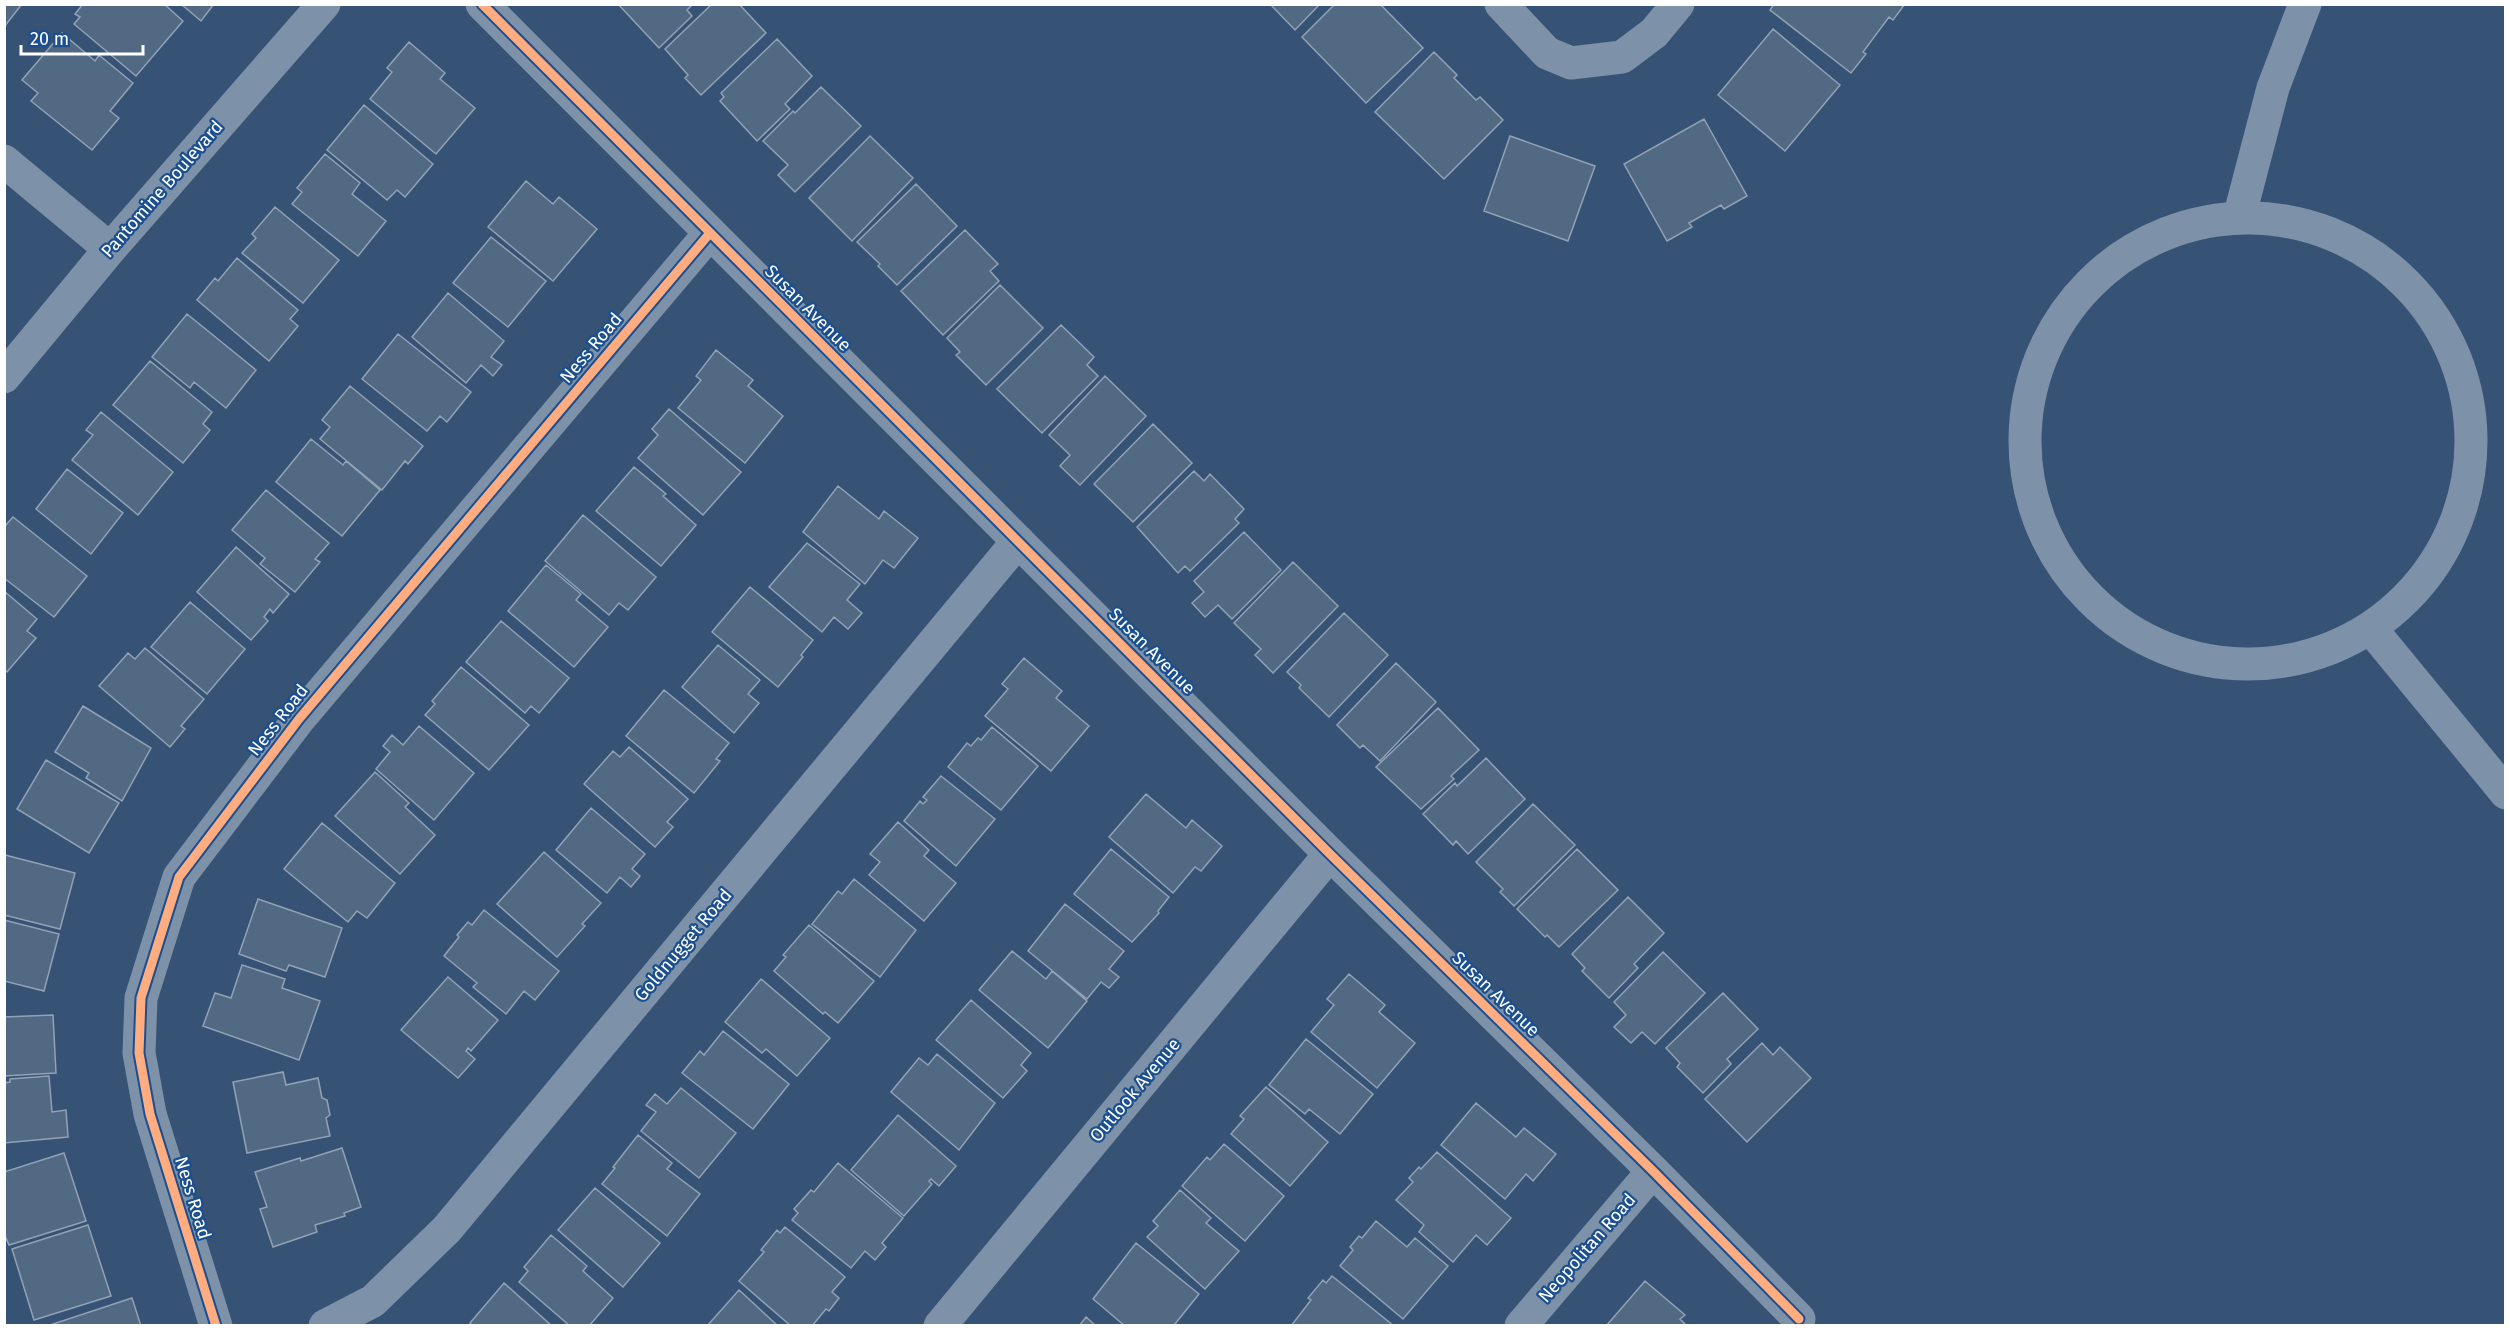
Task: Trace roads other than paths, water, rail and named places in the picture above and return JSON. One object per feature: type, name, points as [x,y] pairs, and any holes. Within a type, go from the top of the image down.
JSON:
[{"type":"street","name":"Pantomine Boulevard","points":[[4,377],[110,249],[324,4]]},
{"type":"street","name":"Susan Avenue","points":[[482,4],[1330,854],[1653,1171],[1799,1319]]},
{"type":"street","points":[[1501,4],[1547,53],[1571,63],[1622,57],[1654,33],[1678,4]]},
{"type":"street","points":[[2240,214],[2273,88],[2305,4]]},
{"type":"street","points":[[4,161],[110,249]]},
{"type":"street","points":[[2240,214],[2336,232],[2415,287],[2464,372],[2473,469],[2440,560],[2372,630],[2305,659],[2231,666],[2159,648],[2097,609],[2051,551],[2023,464],[2031,372],[2076,292],[2150,236],[2240,214]]},
{"type":"street","name":"Ness Road","points":[[216,1326],[150,1114],[139,1053],[141,998],[179,877],[299,719],[710,233]]},
{"type":"street","name":"Goldnugget Road","points":[[326,1326],[373,1301],[447,1229],[1018,541]]},
{"type":"street","points":[[2372,630],[2505,793]]},
{"type":"street","name":"Outlook Avenue","points":[[940,1326],[1330,854]]},
{"type":"street","name":"Neopolitan Road","points":[[1521,1326],[1653,1171]]}]
